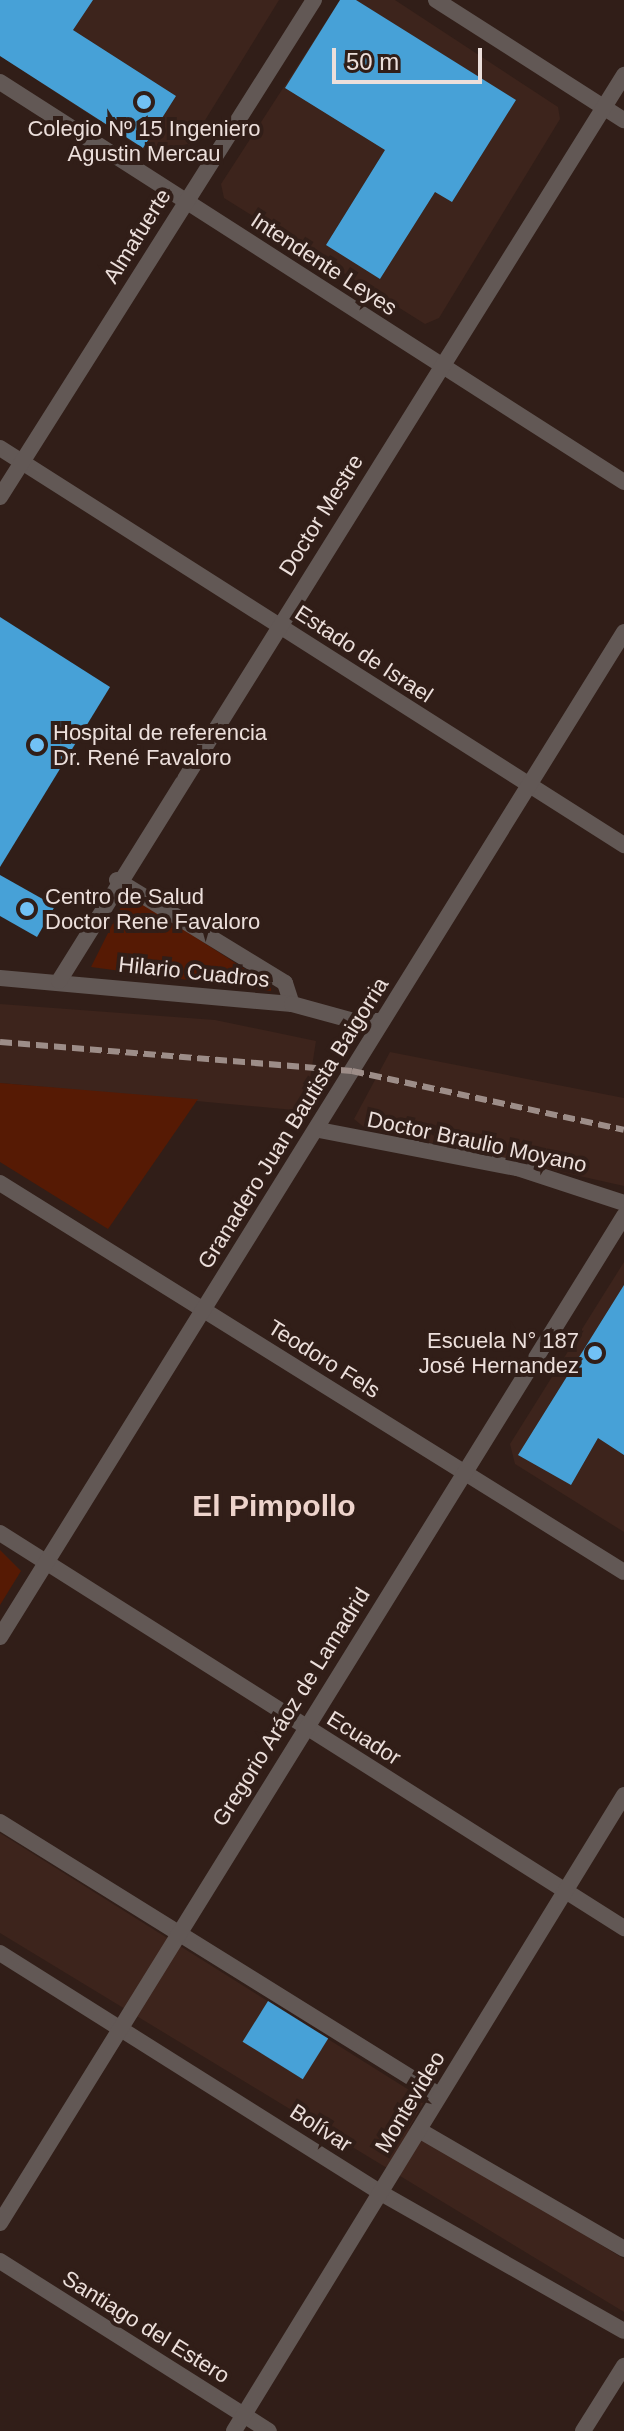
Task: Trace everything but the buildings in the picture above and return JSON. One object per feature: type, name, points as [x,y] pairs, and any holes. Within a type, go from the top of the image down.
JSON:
[{"type":"street","name":"Almafuerte","points":[[0,497],[314,0]]},
{"type":"street","points":[[436,0],[624,120]]},
{"type":"street","name":"Doctor Mestre","points":[[59,981],[117,880],[624,75]]},
{"type":"street","name":"Intendente Leyes","points":[[0,82],[624,482]]},
{"type":"street","name":"Estado de Israel","points":[[0,448],[624,845]]},
{"type":"street","name":"Granadero Juan Bautista Baigorria","points":[[0,1637],[203,1309],[319,1130],[382,1021],[624,632]]},
{"type":"street","points":[[117,880],[285,983],[292,1004]]},
{"type":"street","name":"Hilario Cuadros","points":[[0,978],[292,1004],[354,1021],[382,1021]]},
{"type":"street","name":"Doctor Braulio Moyano","points":[[319,1130],[517,1168],[624,1203]]},
{"type":"street","name":"Teodoro Fels","points":[[0,1183],[624,1572]]},
{"type":"street","name":"Gregorio Aráoz de Lamadrid","points":[[0,2223],[177,1932],[624,1216]]},
{"type":"street","name":"Ecuador","points":[[0,1533],[624,1928]]},
{"type":"street","name":"Montevideo","points":[[234,2431],[624,1795]]},
{"type":"street","points":[[0,1822],[439,2095]]},
{"type":"street","name":"Bolívar","points":[[0,1953],[121,2025],[381,2193],[624,2331]]},
{"type":"street","points":[[419,2130],[624,2249]]},
{"type":"street","name":"Santiago del Estero","points":[[0,2261],[269,2431]]},
{"type":"street","points":[[583,2431],[624,2366]]},
{"type":"shaded area","name":"Colegio Nº 15 Ingeniero Agustin Mercau","points":[[0,0],[279,0],[183,156],[159,160],[0,56]]},
{"type":"shaded area","points":[[340,0],[395,0],[558,107],[560,119],[439,318],[425,324],[224,198],[221,184]]},
{"type":"shaded area","points":[[133,897],[271,986],[271,991],[91,967],[125,899]]},
{"type":"shaded area","points":[[0,1004],[215,1020],[316,1041],[305,1111],[0,1083]]},
{"type":"shaded area","points":[[390,1052],[624,1098],[624,1186],[365,1128],[354,1119]]},
{"type":"shaded area","points":[[0,1083],[198,1099],[108,1229],[0,1162]]},
{"type":"shaded area","name":"Escuela N° 187 José Hernandez","points":[[624,1262],[624,1532],[515,1464],[510,1444]]},
{"type":"shaded area","points":[[0,1550],[21,1571],[0,1605]]},
{"type":"shaded area","points":[[0,1833],[425,2100],[409,2128],[624,2259],[624,2312],[0,1933]]},
{"type":"railway","points":[[0,1042],[352,1071],[624,1130]]},
{"type":"place","name":"Colegio Nº 15 Ingeniero Agustin Mercau","points":[[144,102]]},
{"type":"place","name":"Hospital de referencia Dr. René Favaloro","points":[[37,745]]},
{"type":"place","name":"Centro de Salud Doctor Rene Favaloro","points":[[27,909]]},
{"type":"place","name":"Escuela N° 187 José Hernandez","points":[[595,1353]]},
{"type":"district","name":"El Pimpollo","points":[[274,1506]]}]
